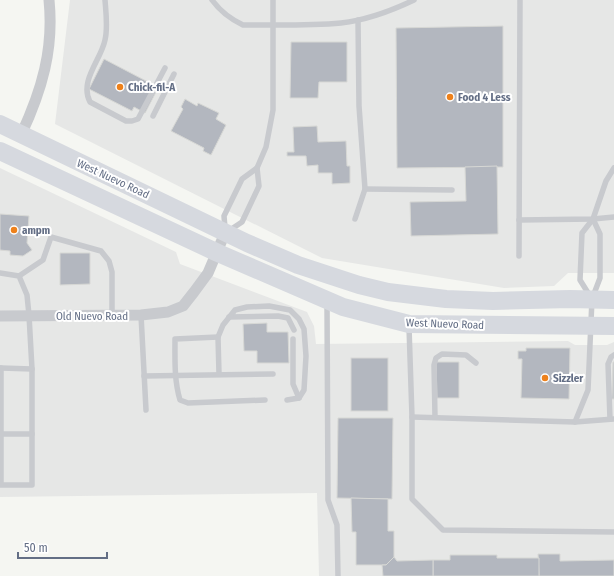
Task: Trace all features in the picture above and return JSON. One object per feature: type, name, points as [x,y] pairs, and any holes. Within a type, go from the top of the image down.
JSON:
[{"type":"main road","name":"West Nuevo Road","points":[[0,124],[225,233],[298,265],[359,285],[413,296],[446,300],[614,300]]},
{"type":"main road","name":"West Nuevo Road","points":[[0,151],[218,253],[343,307],[409,324],[591,327],[614,326]]},
{"type":"main road","points":[[409,324],[412,316],[420,309],[462,313],[482,310],[493,301]]},
{"type":"street","points":[[21,134],[37,98],[48,60],[50,27],[49,0]]},
{"type":"street","points":[[218,253],[225,233]]},
{"type":"street","name":"Old Nuevo Road","points":[[0,316],[141,316],[168,312],[182,306],[194,292],[208,273],[218,253]]},
{"type":"lane","points":[[105,0],[107,33],[105,42],[87,85],[87,96],[90,102],[126,122],[132,122],[138,118],[166,68]]},
{"type":"lane","points":[[212,0],[218,8],[232,20],[243,25],[341,23],[391,11],[414,0]]},
{"type":"lane","points":[[257,168],[242,179],[224,216],[225,233],[242,222],[259,186],[257,168],[266,147],[273,110],[273,0]]},
{"type":"lane","points":[[519,256],[520,0]]},
{"type":"lane","points":[[355,219],[365,189],[359,106],[358,20]]},
{"type":"lane","points":[[153,116],[174,74]]},
{"type":"lane","points":[[592,299],[580,280],[582,233],[593,219],[606,181],[614,168]]},
{"type":"lane","points":[[365,189],[452,190]]},
{"type":"lane","points":[[519,220],[593,219],[614,217]]},
{"type":"lane","points":[[575,422],[588,390],[592,299],[600,278],[600,234],[593,219]]},
{"type":"lane","points":[[0,273],[19,276],[43,260],[51,237],[101,251],[109,260],[112,272],[112,316]]},
{"type":"lane","points":[[19,276],[28,295],[32,369],[32,485],[1,486],[1,368],[32,369]]},
{"type":"lane","points":[[327,300],[328,500],[337,525],[338,576]]},
{"type":"lane","points":[[219,374],[218,337],[223,325],[235,310],[247,307],[269,306],[290,310],[299,319],[304,329],[306,356],[304,390],[299,398],[287,400]]},
{"type":"lane","points":[[141,316],[146,410]]},
{"type":"lane","points":[[229,317],[278,316],[288,318],[292,323],[294,330]]},
{"type":"lane","points":[[409,324],[412,416],[412,499],[443,530],[614,532]]},
{"type":"lane","points":[[218,337],[175,339],[177,391],[180,400],[188,403],[264,400]]},
{"type":"lane","points":[[293,339],[293,384],[299,398]]},
{"type":"lane","points":[[435,417],[434,366],[436,358],[442,354],[466,355],[476,363]]},
{"type":"lane","points":[[412,416],[575,422],[612,419],[608,364],[611,357],[614,355]]},
{"type":"lane","points":[[144,376],[273,374]]},
{"type":"lane","points":[[1,434],[32,434]]},
{"type":"shaded area","points":[[70,0],[614,0],[614,273],[568,273],[554,286],[504,288],[322,258],[55,124]]},
{"type":"shaded area","points":[[0,168],[176,252],[180,264],[307,312],[314,326],[316,344],[568,341],[575,345],[607,345],[614,342],[614,576],[319,576],[317,493],[0,497]]},
{"type":"building","name":"Food 4 Less","points":[[503,26],[503,167],[397,168],[396,28]]},
{"type":"building","points":[[291,42],[347,42],[347,82],[319,82],[318,98],[290,98]]},
{"type":"building","name":"Chick-fil-A","points":[[104,59],[148,82],[146,85],[157,90],[145,113],[134,107],[132,111],[89,89]]},
{"type":"building","points":[[185,99],[197,106],[198,103],[219,113],[216,119],[226,125],[211,155],[203,151],[204,148],[171,131],[183,109],[181,107]]},
{"type":"building","points":[[317,126],[318,142],[346,141],[347,166],[350,166],[350,183],[332,184],[332,173],[318,173],[318,165],[307,166],[306,156],[287,156],[287,152],[294,152],[293,127]]},
{"type":"building","points":[[497,166],[498,234],[411,236],[410,202],[466,201],[465,167]]},
{"type":"building","name":"ampm","points":[[0,214],[29,216],[27,243],[32,250],[23,256],[10,255],[10,251],[0,250]]},
{"type":"building","points":[[60,253],[90,253],[90,284],[60,285]]},
{"type":"building","points":[[267,323],[267,332],[288,332],[289,363],[257,363],[257,351],[244,351],[243,324]]},
{"type":"building","name":"Sizzler","points":[[526,348],[570,348],[569,399],[521,398],[522,359],[518,359],[518,351],[526,351]]},
{"type":"building","points":[[351,358],[388,358],[388,411],[351,411]]},
{"type":"building","points":[[436,362],[459,362],[459,398],[437,398]]},
{"type":"building","points":[[613,362],[614,399],[612,399]]},
{"type":"building","points":[[338,418],[393,418],[392,499],[337,498]]},
{"type":"building","points":[[351,498],[388,499],[388,531],[394,531],[394,557],[386,565],[356,565],[356,532],[352,532]]},
{"type":"building","points":[[538,554],[560,554],[560,561],[614,560],[614,576],[539,576]]},
{"type":"building","points":[[450,555],[497,555],[497,558],[539,558],[539,576],[433,576],[433,560],[450,560]]},
{"type":"building","points":[[394,557],[397,561],[433,560],[433,576],[383,576],[382,565],[386,565]]},
{"type":"place","name":"Chick-fil-A","points":[[120,87]]},
{"type":"place","name":"Food 4 Less","points":[[450,97]]},
{"type":"place","name":"ampm","points":[[14,230]]},
{"type":"place","name":"Sizzler","points":[[545,378]]}]
